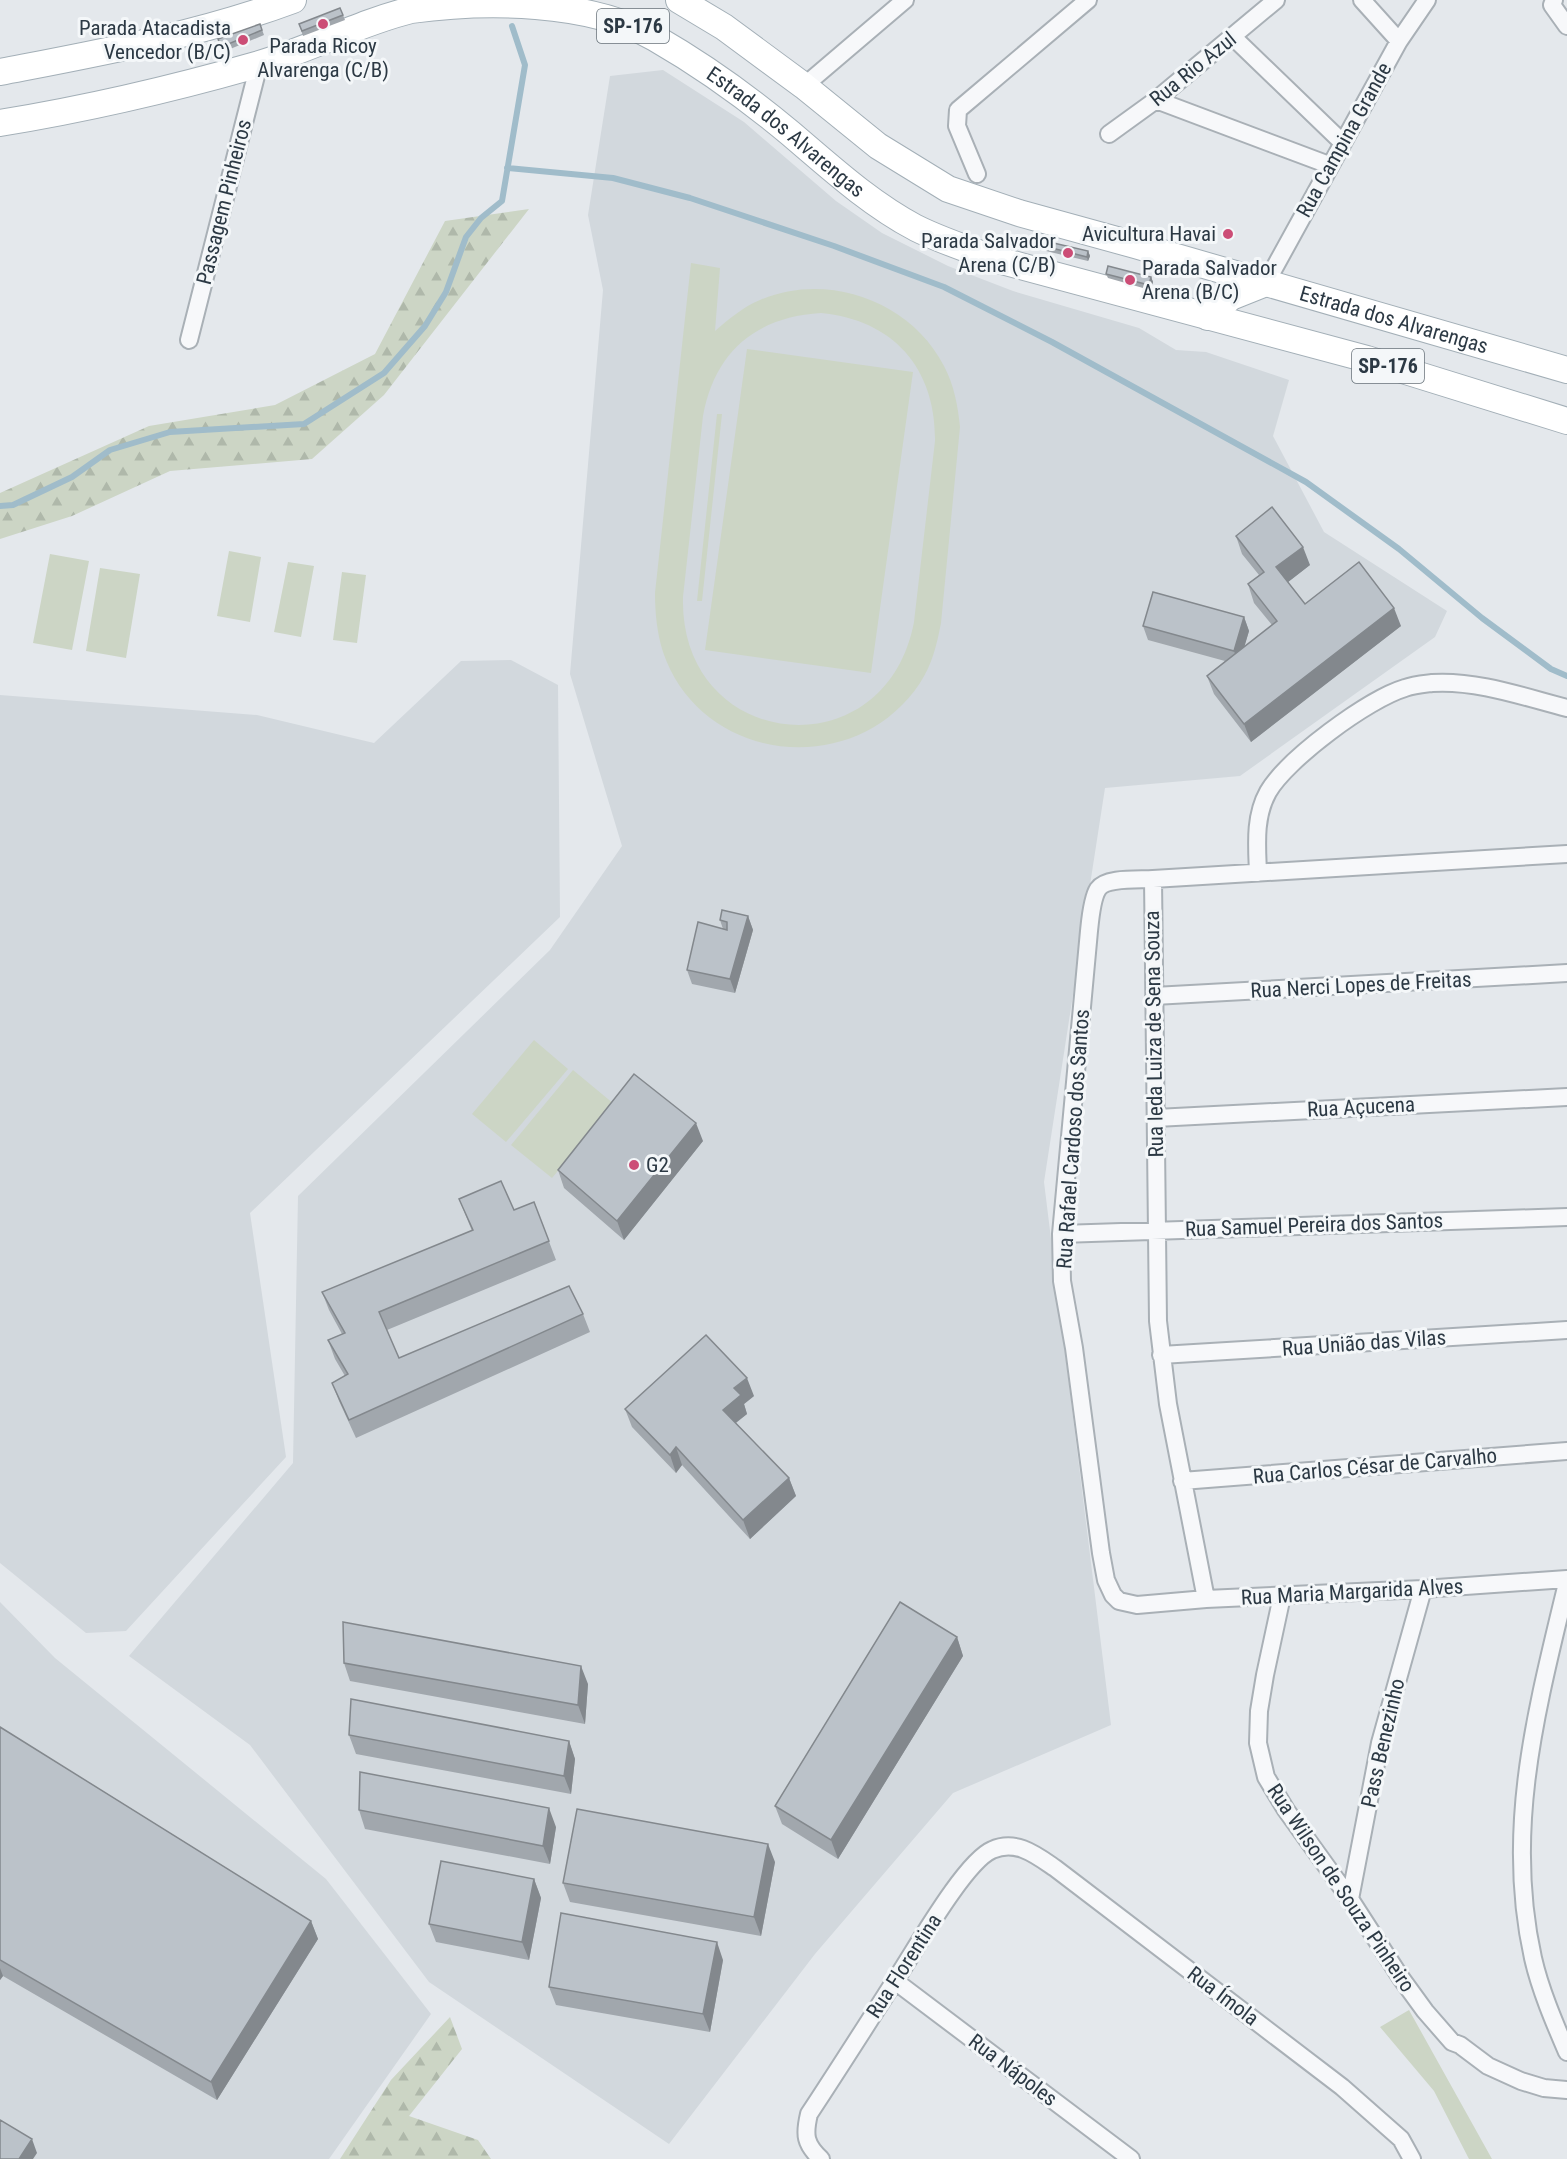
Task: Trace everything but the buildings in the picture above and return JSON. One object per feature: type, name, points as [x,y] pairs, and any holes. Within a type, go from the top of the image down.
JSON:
[{"type":"main road","points":[[0,72],[140,43],[266,5],[293,0]]},
{"type":"main road","name":"Estrada dos Alvarengas","points":[[680,0],[724,27],[804,86],[878,146],[948,189],[1019,213],[1567,370]]},
{"type":"main road","name":"Estrada dos Alvarengas","points":[[0,123],[147,94],[259,64],[362,25],[410,10],[452,1],[556,5],[610,17],[634,26],[659,40],[741,95],[788,131],[844,181],[915,227],[950,243],[998,260],[1367,359],[1567,421]]},
{"type":"main road","points":[[1208,317],[1231,297],[1266,283]]},
{"type":"street","points":[[804,86],[905,0]]},
{"type":"street","points":[[977,174],[957,126],[958,110],[1088,0]]},
{"type":"street","name":"Rua Rio Azul","points":[[1109,134],[1156,99],[1276,0]]},
{"type":"street","points":[[1362,0],[1399,41]]},
{"type":"street","name":"Rua Campina Grande","points":[[1266,283],[1399,41],[1427,0]]},
{"type":"street","points":[[1549,2],[1567,26]]},
{"type":"street","points":[[1233,37],[1343,143]]},
{"type":"street","name":"Passagem Pinheiros","points":[[189,340],[259,64]]},
{"type":"street","points":[[1156,99],[1329,165]]},
{"type":"street","points":[[1258,873],[1257,838],[1260,814],[1268,792],[1284,772],[1313,745],[1368,706],[1405,688],[1433,683],[1467,684],[1567,708]]},
{"type":"street","points":[[1153,879],[1567,854]]},
{"type":"street","name":"Rua Ieda Luiza de Sena Souza","points":[[1153,879],[1156,1230],[1161,1355],[1182,1481],[1206,1599]]},
{"type":"street","name":"Rua Rafael Cardoso dos Santos","points":[[1137,1605],[1119,1601],[1113,1595],[1106,1580],[1062,1281],[1061,1234],[1092,908],[1097,889],[1107,881],[1153,879]]},
{"type":"street","name":"Rua Nerci Lopes de Freitas","points":[[1154,996],[1567,973]]},
{"type":"street","name":"Rua Açucena","points":[[1155,1118],[1567,1097]]},
{"type":"street","name":"Rua Samuel Pereira dos Santos","points":[[1061,1234],[1567,1217]]},
{"type":"street","name":"Rua União das Vilas","points":[[1161,1355],[1567,1330]]},
{"type":"street","name":"Rua Carlos César de Carvalho","points":[[1182,1481],[1567,1451]]},
{"type":"street","name":"Rua Maria Margarida Alves","points":[[1137,1605],[1206,1599],[1423,1589],[1567,1579]]},
{"type":"street","points":[[1567,1583],[1532,1744],[1524,1794],[1521,1847],[1524,1900],[1533,1959],[1567,2052]]},
{"type":"street","name":"Pass Benezinho","points":[[1350,1899],[1380,1743],[1423,1589]]},
{"type":"street","name":"Rua Wilson de Souza Pinheiro","points":[[1282,1596],[1265,1675],[1260,1711],[1258,1743],[1266,1777],[1286,1810],[1350,1899],[1419,2003],[1452,2042],[1460,2045],[1488,2066],[1521,2081],[1544,2088],[1567,2090]]},
{"type":"street","name":"Rua Florentina","points":[[821,2159],[811,2150],[804,2132],[809,2114],[939,1911],[977,1862],[991,1850],[1006,1846],[1020,1848]]},
{"type":"street","name":"Rua Ímola","points":[[1020,1848],[1055,1868],[1342,2087],[1401,2139],[1413,2159]]},
{"type":"street","name":"Rua Nápoles","points":[[895,1981],[1131,2159]]},
{"type":"shaded area","points":[[663,70],[744,122],[836,201],[882,233],[948,266],[1013,291],[1139,328],[1176,350],[1206,352],[1289,380],[1273,436],[1324,532],[1447,611],[1435,637],[1240,776],[1105,788],[1044,1182],[1111,1725],[953,1793],[815,1954],[669,2144],[429,1982],[250,1745],[129,1656],[293,1463],[298,1196],[550,950],[622,846],[570,674],[603,290],[588,215],[610,76]]},
{"type":"shaded area","points":[[511,660],[558,685],[560,917],[250,1213],[286,1457],[126,1631],[86,1633],[0,1563],[0,695],[257,715],[374,743],[461,661]]},
{"type":"shaded area","points":[[0,1602],[55,1658],[326,1879],[431,2014],[329,2159],[0,2159]]},
{"type":"green space","points":[[529,209],[384,395],[312,459],[170,471],[72,516],[0,539],[0,493],[149,426],[275,405],[375,354],[445,221]]},
{"type":"green space","points":[[691,263],[720,268],[715,331],[742,310],[760,300],[786,292],[812,289],[839,291],[865,298],[889,309],[911,324],[929,343],[944,366],[955,396],[960,427],[938,639],[931,662],[920,683],[892,714],[858,735],[820,746],[781,746],[744,737],[710,718],[682,690],[661,645],[655,593]],"holes":[[[821,313],[847,318],[870,326],[889,338],[906,353],[919,371],[928,392],[935,441],[914,622],[896,671],[865,704],[827,721],[786,724],[747,713],[713,687],[691,649],[683,597],[703,416],[717,373],[728,356],[758,330],[798,316]]]},
{"type":"green space","points":[[747,349],[913,372],[871,673],[705,650]]},
{"type":"green space","points":[[717,414],[722,414],[702,601],[697,601]]},
{"type":"green space","points":[[229,551],[261,557],[250,622],[217,616]]},
{"type":"green space","points":[[50,554],[89,561],[72,650],[33,643]]},
{"type":"green space","points":[[288,562],[314,566],[301,637],[274,632]]},
{"type":"green space","points":[[100,568],[140,574],[126,658],[86,651]]},
{"type":"green space","points":[[342,572],[366,575],[357,643],[333,640]]},
{"type":"green space","points":[[534,1040],[568,1069],[506,1142],[472,1114]]},
{"type":"green space","points":[[573,1070],[614,1104],[552,1178],[511,1145]]},
{"type":"green space","points":[[1409,2010],[1492,2159],[1469,2159],[1434,2091],[1380,2027]]},
{"type":"green space","points":[[450,2017],[462,2049],[409,2116],[478,2140],[491,2159],[340,2159],[391,2080]]},
{"type":"waterway","points":[[0,506],[13,505],[72,477],[110,450],[170,432],[304,424],[384,373],[425,326],[446,292],[466,237],[481,218],[502,201],[525,65],[512,26]]},
{"type":"waterway","points":[[507,168],[613,178],[690,198],[834,246],[944,287],[1052,342],[1306,482],[1399,549],[1482,618],[1551,669],[1567,676]]},
{"type":"place","name":"Parada Ricoy Alvarenga (C/B)","points":[[323,24]]},
{"type":"place","name":"Parada Atacadista Vencedor (B/C)","points":[[243,40]]},
{"type":"place","name":"Avicultura Havai","points":[[1228,234]]},
{"type":"place","name":"Parada Salvador Arena (C/B)","points":[[1068,253]]},
{"type":"place","name":"Parada Salvador Arena (B/C)","points":[[1130,280]]},
{"type":"place","name":"G2","points":[[634,1165]]}]
